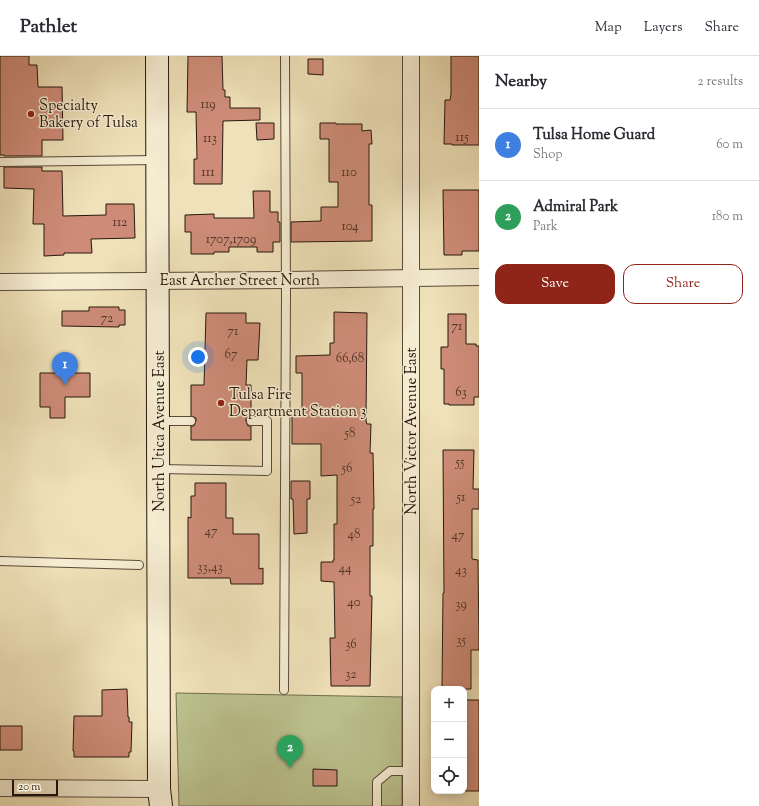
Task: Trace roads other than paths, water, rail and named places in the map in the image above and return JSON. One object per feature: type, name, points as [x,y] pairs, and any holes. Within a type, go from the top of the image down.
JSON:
[{"type":"main road","name":"North Utica Avenue East","points":[[157,56],[160,798]]},
{"type":"street","name":"North Victor Avenue East","points":[[411,56],[411,806]]},
{"type":"street","name":"East Archer Street North","points":[[0,282],[479,277]]},
{"type":"street","points":[[0,788],[160,798]]},
{"type":"lane","points":[[284,690],[286,280],[285,56]]},
{"type":"lane","points":[[0,162],[158,160]]},
{"type":"lane","points":[[159,421],[191,421]]},
{"type":"lane","points":[[159,469],[267,471],[267,421],[251,421]]},
{"type":"lane","points":[[0,561],[139,565]]},
{"type":"lane","points":[[377,806],[377,782],[390,771],[411,771]]},
{"type":"place","name":"Specialty Bakery of Tulsa","points":[[31,114]]},
{"type":"place","name":"Tulsa Home Guard","points":[[65,385]]},
{"type":"place","name":"Tulsa Fire Department Station 3","points":[[221,403]]},
{"type":"place","name":"Admiral Park","points":[[290,768]]}]
